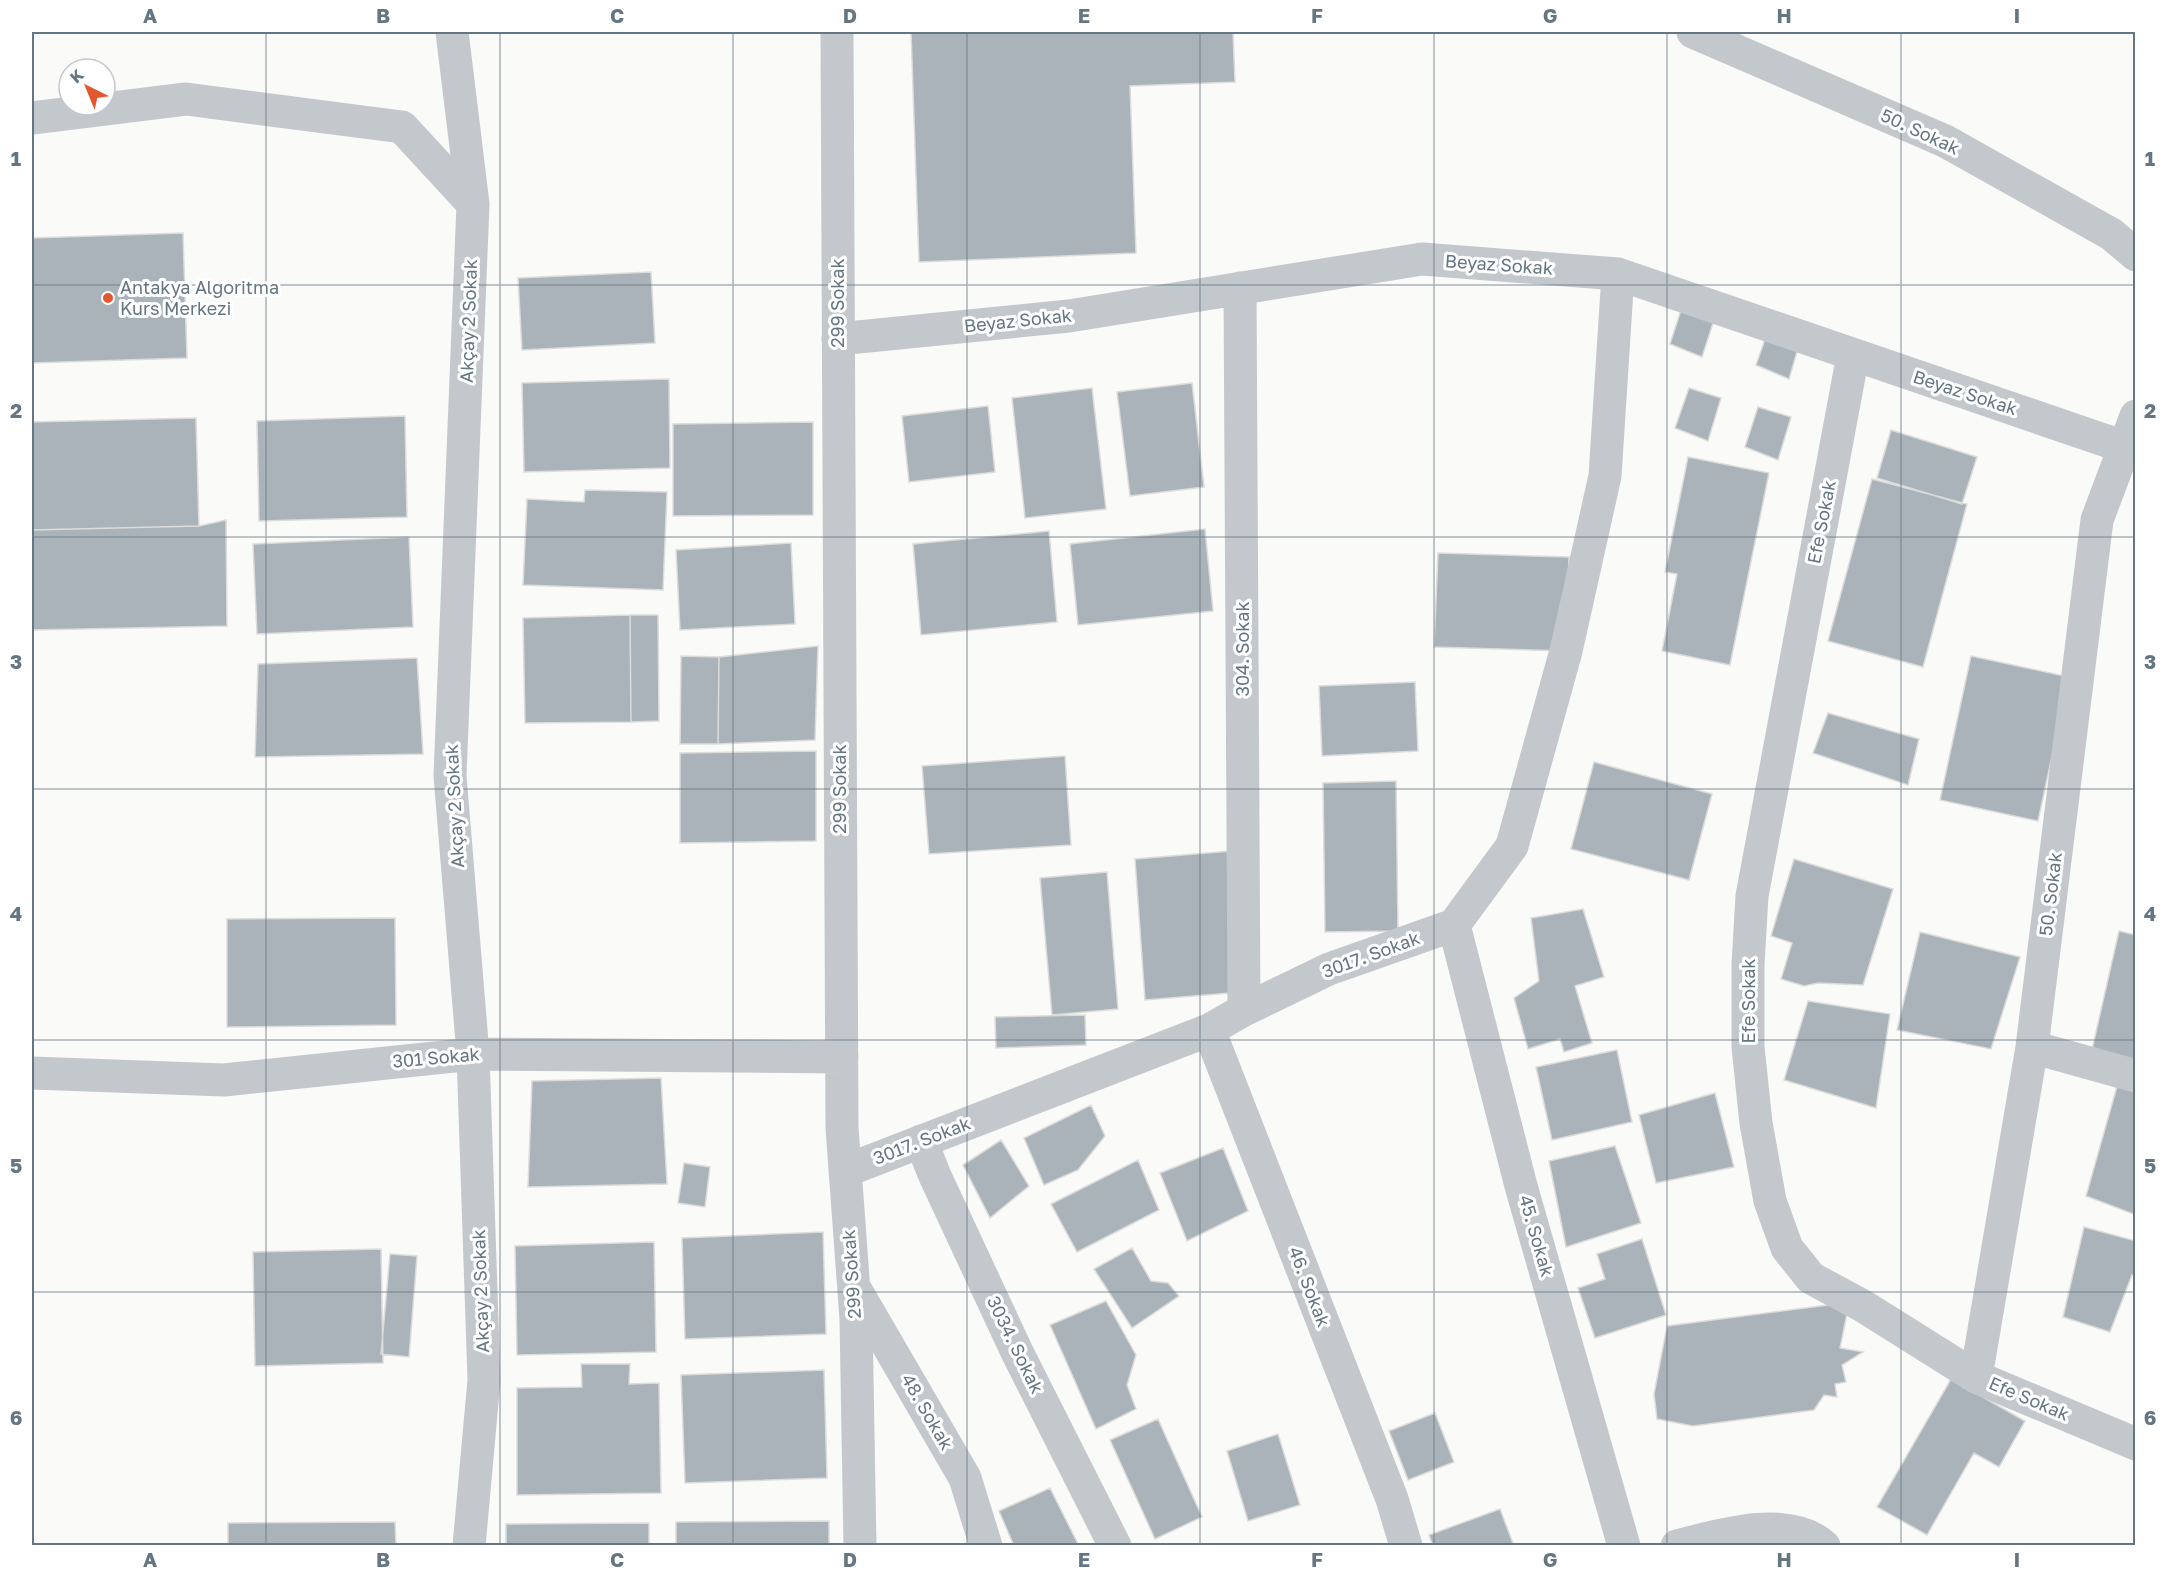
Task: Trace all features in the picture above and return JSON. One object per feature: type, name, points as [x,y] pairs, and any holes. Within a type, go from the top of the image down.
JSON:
[{"type":"street","name":"Akçay 2 Sokak","points":[[452,32],[473,204],[450,776],[472,1054],[484,1380],[469,1545]]},
{"type":"street","name":"299 Sokak","points":[[837,32],[842,1058],[845,1171],[853,1285],[860,1545]]},
{"type":"street","name":"50. Sokak","points":[[1693,32],[1945,141],[2111,234],[2136,255]]},
{"type":"street","points":[[32,118],[186,99],[402,127],[473,204]]},
{"type":"street","name":"Beyaz Sokak","points":[[838,339],[1069,316],[1422,259],[1618,274],[2130,448]]},
{"type":"street","points":[[1454,925],[1512,846],[1566,651],[1605,476],[1618,274]]},
{"type":"street","name":"304. Sokak","points":[[1240,288],[1244,1010]]},
{"type":"street","name":"Efe Sokak","points":[[1853,355],[1752,896],[1748,964],[1748,1047],[1756,1123],[1770,1201],[1787,1248],[1811,1278],[1863,1305],[1976,1377],[2136,1444]]},
{"type":"street","name":"50. Sokak","points":[[1976,1377],[2032,1047],[2097,520],[2130,448],[2136,416]]},
{"type":"street","name":"3017. Sokak","points":[[845,1171],[1209,1030],[1244,1010],[1329,969],[1454,925]]},
{"type":"street","name":"45. Sokak","points":[[1454,925],[1521,1185],[1624,1545]]},
{"type":"street","name":"46. Sokak","points":[[1209,1030],[1392,1499],[1406,1545]]},
{"type":"street","points":[[2032,1047],[2136,1076]]},
{"type":"street","name":"301 Sokak","points":[[32,1073],[224,1080],[472,1054],[842,1058]]},
{"type":"street","name":"3034. Sokak","points":[[921,1141],[1017,1352],[1115,1545]]},
{"type":"street","name":"48. Sokak","points":[[853,1285],[965,1478],[986,1545]]},
{"type":"street","points":[[1677,1545],[1780,1527],[1816,1539],[1824,1545]]},
{"type":"building","points":[[911,32],[1233,32],[1235,82],[1130,86],[1136,253],[919,262]]},
{"type":"building","name":"Antakya Algoritma Kurs Merkezi","points":[[183,233],[187,358],[32,363],[32,238]]},
{"type":"building","points":[[651,272],[655,343],[522,350],[518,278]]},
{"type":"building","points":[[1683,304],[1716,314],[1702,357],[1670,344]]},
{"type":"building","points":[[1770,325],[1802,335],[1789,379],[1756,365]]},
{"type":"building","points":[[669,379],[670,468],[524,472],[522,383]]},
{"type":"building","points":[[1192,383],[1204,487],[1130,496],[1117,392]]},
{"type":"building","points":[[1092,388],[1106,509],[1025,518],[1012,398]]},
{"type":"building","points":[[1689,388],[1721,398],[1708,441],[1675,428]]},
{"type":"building","points":[[988,406],[995,472],[909,482],[902,416]]},
{"type":"building","points":[[1758,407],[1791,417],[1778,460],[1745,447]]},
{"type":"building","points":[[405,416],[407,517],[259,521],[257,421]]},
{"type":"building","points":[[196,418],[199,526],[32,530],[32,422]]},
{"type":"building","points":[[813,422],[813,515],[673,516],[673,424]]},
{"type":"building","points":[[1891,430],[1977,457],[1962,504],[1877,478]]},
{"type":"building","points":[[1688,457],[1769,473],[1730,665],[1662,651],[1677,574],[1665,572]]},
{"type":"building","points":[[1872,479],[1967,504],[1923,667],[1828,641]]},
{"type":"building","points":[[585,490],[667,492],[663,590],[523,585],[527,499],[584,502]]},
{"type":"building","points":[[226,520],[227,626],[32,630],[32,530],[199,526]]},
{"type":"building","points":[[1205,529],[1213,611],[1078,625],[1070,544]]},
{"type":"building","points":[[1049,531],[1057,622],[921,635],[913,544]]},
{"type":"building","points":[[409,537],[413,627],[257,634],[253,544]]},
{"type":"building","points":[[791,543],[795,624],[680,630],[676,550]]},
{"type":"building","points":[[1438,553],[1569,557],[1566,651],[1434,647]]},
{"type":"building","points":[[630,615],[631,722],[525,723],[523,618]]},
{"type":"building","points":[[630,615],[658,615],[659,721],[631,722]]},
{"type":"building","points":[[818,646],[815,740],[718,744],[719,657]]},
{"type":"building","points":[[681,656],[719,657],[718,744],[680,744]]},
{"type":"building","points":[[1971,656],[2069,677],[2038,821],[1940,800]]},
{"type":"building","points":[[417,658],[423,754],[255,757],[258,664]]},
{"type":"building","points":[[1415,682],[1418,751],[1322,756],[1319,686]]},
{"type":"building","points":[[1828,713],[1919,739],[1908,785],[1813,753]]},
{"type":"building","points":[[816,751],[816,841],[680,843],[680,753]]},
{"type":"building","points":[[1065,756],[1071,845],[929,854],[922,766]]},
{"type":"building","points":[[1594,762],[1712,794],[1689,880],[1571,849]]},
{"type":"building","points":[[1396,781],[1398,931],[1325,932],[1323,783]]},
{"type":"building","points":[[1231,851],[1242,992],[1145,1000],[1135,859]]},
{"type":"building","points":[[1794,859],[1893,889],[1863,985],[1818,983],[1804,986],[1781,979],[1792,943],[1771,936]]},
{"type":"building","points":[[1107,872],[1118,1009],[1052,1015],[1040,878]]},
{"type":"building","points":[[1583,909],[1604,977],[1575,986],[1592,1043],[1564,1052],[1560,1039],[1528,1049],[1514,998],[1539,981],[1531,918]]},
{"type":"building","points":[[395,918],[396,1025],[227,1027],[227,919]]},
{"type":"building","points":[[2119,931],[2136,935],[2136,1063],[2091,1054]]},
{"type":"building","points":[[1920,932],[2020,957],[1991,1049],[1897,1030]]},
{"type":"building","points":[[1808,1001],[1890,1014],[1876,1108],[1784,1080]]},
{"type":"building","points":[[1085,1015],[1086,1045],[996,1048],[995,1017]]},
{"type":"building","points":[[1617,1050],[1632,1122],[1552,1140],[1536,1067]]},
{"type":"building","points":[[661,1078],[667,1184],[528,1187],[532,1081]]},
{"type":"building","points":[[2118,1083],[2136,1087],[2136,1215],[2086,1196]]},
{"type":"building","points":[[1715,1093],[1734,1167],[1656,1183],[1639,1115]]},
{"type":"building","points":[[1091,1105],[1105,1136],[1078,1170],[1044,1185],[1024,1138]]},
{"type":"building","points":[[1001,1140],[1029,1186],[990,1218],[963,1165]]},
{"type":"building","points":[[1615,1146],[1641,1223],[1566,1247],[1549,1161]]},
{"type":"building","points":[[1223,1148],[1248,1211],[1187,1241],[1160,1173]]},
{"type":"building","points":[[1138,1160],[1159,1210],[1077,1252],[1051,1204]]},
{"type":"building","points":[[684,1163],[710,1167],[705,1207],[678,1203]]},
{"type":"building","points":[[2084,1227],[2136,1241],[2136,1276],[2132,1275],[2110,1332],[2063,1317]]},
{"type":"building","points":[[823,1232],[826,1334],[685,1339],[682,1238]]},
{"type":"building","points":[[1642,1239],[1666,1315],[1595,1338],[1578,1288],[1605,1279],[1597,1254]]},
{"type":"building","points":[[654,1242],[656,1352],[517,1355],[515,1246]]},
{"type":"building","points":[[1132,1248],[1151,1281],[1168,1283],[1179,1296],[1132,1328],[1094,1269]]},
{"type":"building","points":[[381,1249],[383,1363],[255,1366],[253,1252]]},
{"type":"building","points":[[390,1254],[417,1256],[409,1357],[381,1354]]},
{"type":"building","points":[[1106,1301],[1136,1355],[1127,1385],[1136,1409],[1096,1429],[1050,1325]]},
{"type":"building","points":[[1849,1304],[1840,1348],[1863,1352],[1842,1365],[1846,1382],[1835,1384],[1837,1397],[1824,1395],[1814,1410],[1693,1426],[1657,1419],[1654,1394],[1667,1326]]},
{"type":"building","points":[[581,1364],[630,1364],[629,1384],[659,1383],[661,1493],[517,1495],[517,1388],[582,1387]]},
{"type":"building","points":[[824,1370],[827,1478],[685,1483],[681,1375]]},
{"type":"building","points":[[1951,1379],[2025,1421],[1999,1467],[1974,1453],[1927,1535],[1877,1507]]},
{"type":"building","points":[[1435,1413],[1454,1462],[1408,1480],[1389,1431]]},
{"type":"building","points":[[1158,1419],[1202,1517],[1155,1539],[1110,1440]]},
{"type":"building","points":[[1278,1434],[1300,1505],[1248,1521],[1227,1451]]},
{"type":"building","points":[[1050,1488],[1079,1546],[1014,1546],[999,1511]]},
{"type":"building","points":[[1500,1509],[1514,1546],[1433,1546],[1429,1535]]},
{"type":"building","points":[[829,1521],[829,1546],[676,1546],[676,1522]]},
{"type":"building","points":[[395,1522],[396,1546],[228,1546],[228,1523]]},
{"type":"building","points":[[649,1523],[649,1546],[506,1546],[506,1524]]},
{"type":"place","name":"Antakya Algoritma Kurs Merkezi","points":[[108,298]]}]
